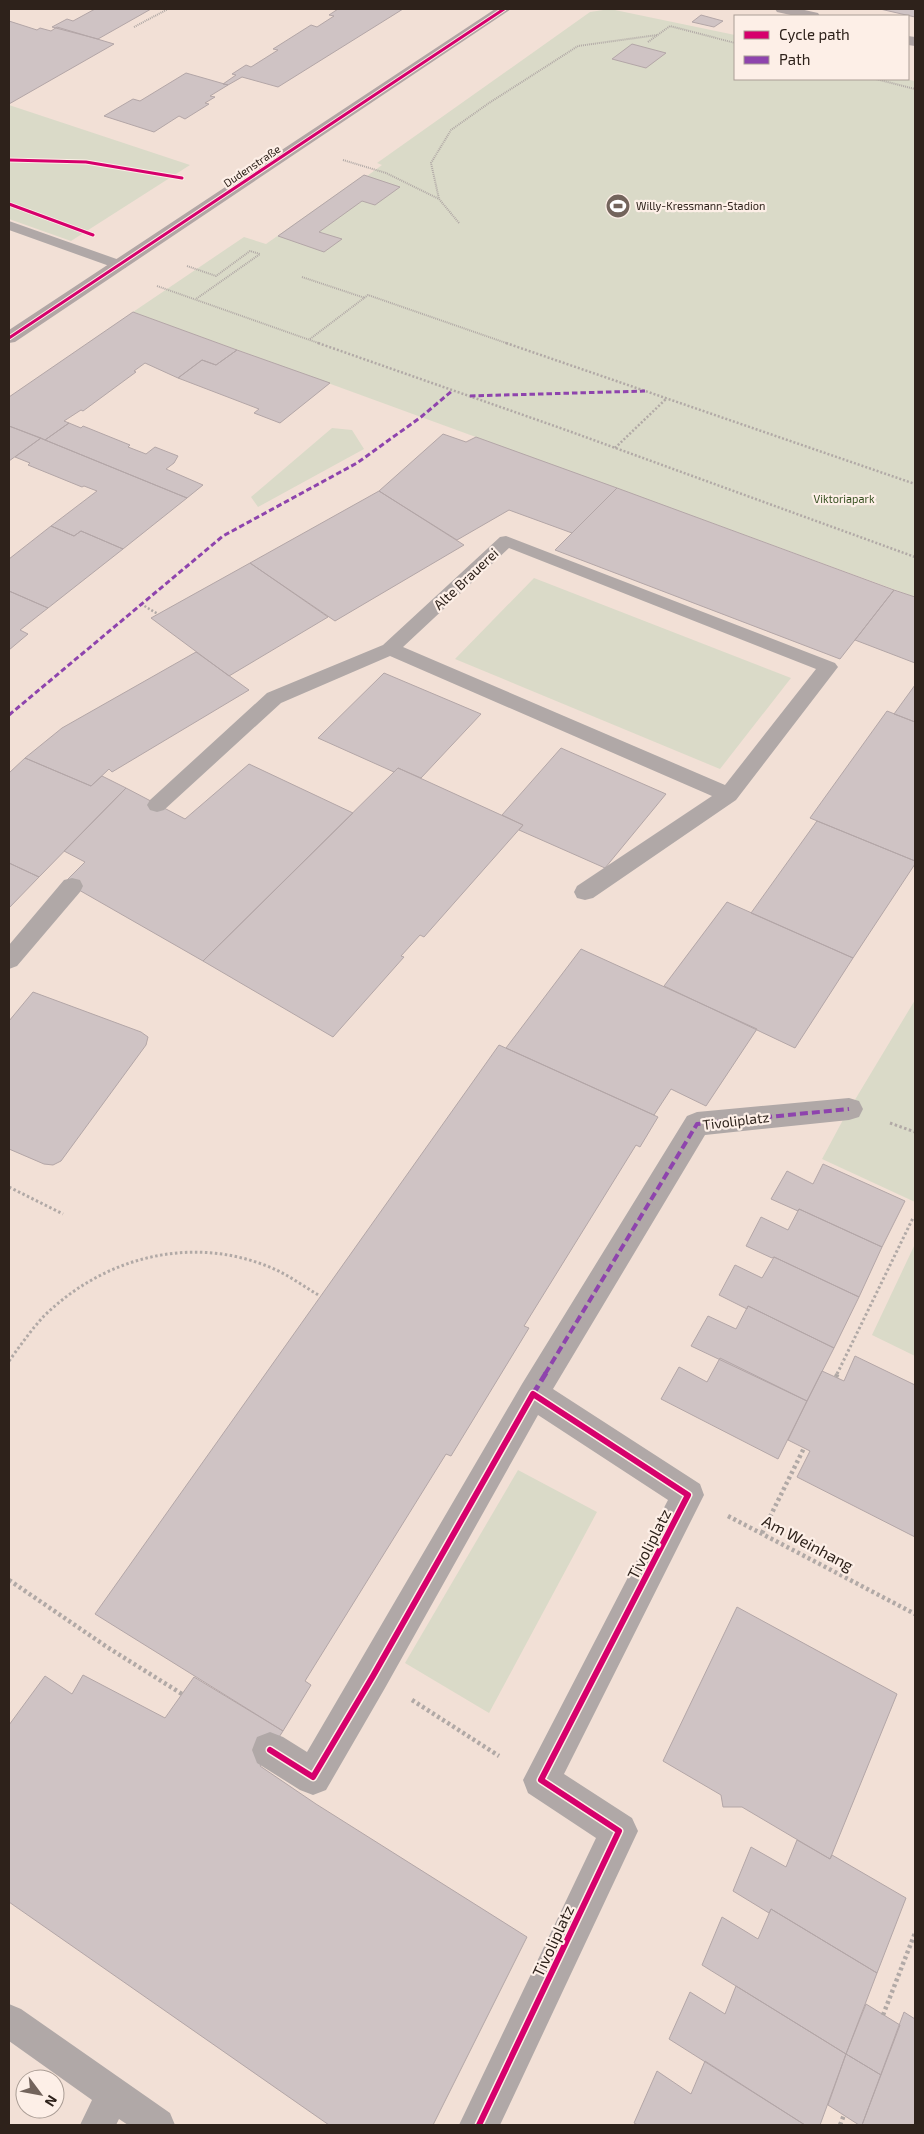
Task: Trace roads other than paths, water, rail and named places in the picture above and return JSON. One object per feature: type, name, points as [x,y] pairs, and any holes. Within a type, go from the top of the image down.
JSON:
[{"type":"main road","name":"Dudenstraße","points":[[9,338],[504,9]]},
{"type":"main road","points":[[782,9],[808,15]]},
{"type":"street","name":"Tivoliplatz","points":[[270,1750],[312,1777],[373,1676],[533,1394],[697,1124],[849,1109]]},
{"type":"street","name":"Tivoliplatz","points":[[479,2125],[619,1831],[541,1780],[688,1495],[533,1394]]},
{"type":"lane","points":[[9,225],[120,265]]},
{"type":"lane","name":"Alte Brauerei","points":[[390,649],[506,541],[828,667],[729,795],[584,892]]},
{"type":"lane","points":[[157,805],[274,698],[390,649],[729,795]]},
{"type":"lane","points":[[9,960],[72,886]]},
{"type":"lane","points":[[9,2021],[158,2125]]},
{"type":"lane","points":[[97,2125],[114,2094]]},
{"type":"place","name":"Willy-Kressmann-Stadion","points":[[618,206]]},
{"type":"park label","name":"Viktoriapark","points":[[844,499]]}]
